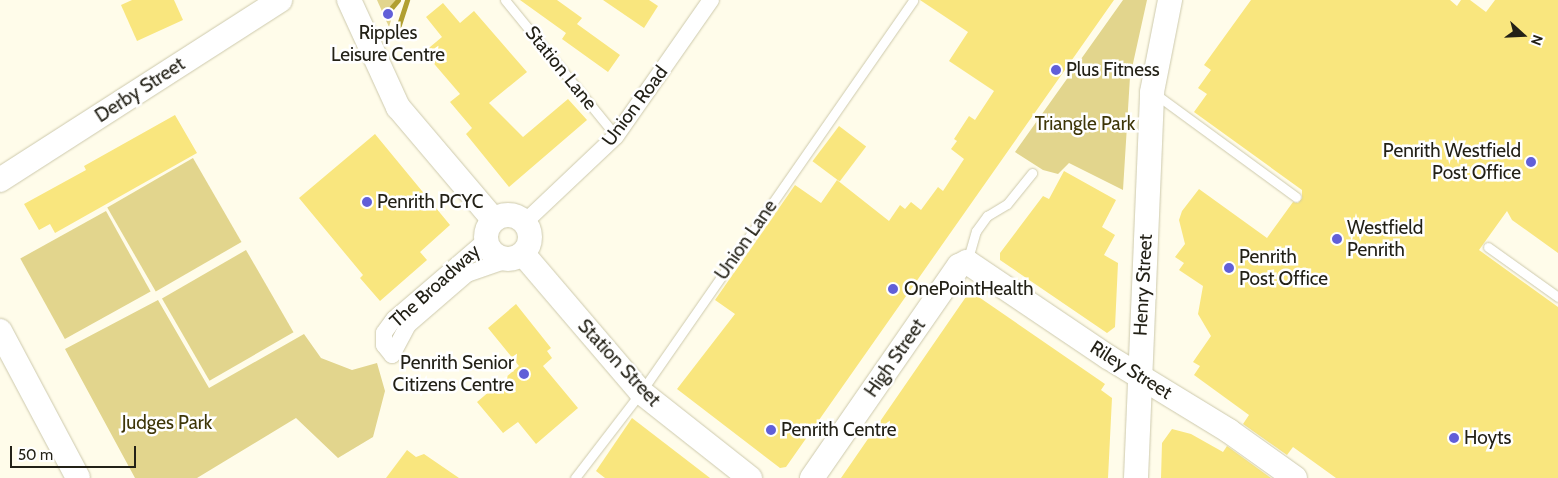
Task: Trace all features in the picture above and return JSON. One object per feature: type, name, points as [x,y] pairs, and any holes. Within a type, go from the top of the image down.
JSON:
[{"type":"street","name":"Derby Street","points":[[0,180],[280,0]]},
{"type":"street","points":[[349,0],[398,107],[490,230],[490,251],[515,257],[531,235],[525,222],[513,215],[490,230]]},
{"type":"street","name":"Union Road","points":[[525,222],[616,136],[711,0]]},
{"type":"street","points":[[1152,92],[1172,4]]},
{"type":"street","name":"Henry Street","points":[[1136,478],[1152,92]]},
{"type":"street","name":"The Broadway","points":[[490,230],[394,319],[384,333],[384,345],[392,354],[408,325],[467,274],[515,257]]},
{"type":"street","name":"Station Street","points":[[515,257],[641,392],[750,478]]},
{"type":"street","name":"Riley Street","points":[[967,262],[1140,376],[1229,431],[1295,478]]},
{"type":"street","name":"High Street","points":[[812,478],[954,273],[967,262]]},
{"type":"street","points":[[0,331],[78,478]]},
{"type":"lane","name":"Station Lane","points":[[505,0],[616,136]]},
{"type":"lane","name":"Union Lane","points":[[575,478],[641,392],[913,0]]},
{"type":"lane","points":[[1152,92],[1296,198]]},
{"type":"lane","points":[[967,262],[971,242],[981,224],[987,216],[1007,204],[1032,173]]},
{"type":"lane","points":[[1488,247],[1558,298]]},
{"type":"green space","name":"Ripples Leisure Centre","points":[[377,0],[397,0],[389,27]]},
{"type":"green space","name":"Triangle Park","points":[[1123,0],[1147,0],[1130,77],[1123,190],[1069,163],[1058,174],[1043,170],[1015,152]]},
{"type":"green space","points":[[193,158],[242,242],[156,292],[107,208]]},
{"type":"green space","points":[[106,211],[151,291],[65,339],[20,259]]},
{"type":"green space","points":[[246,250],[294,332],[209,381],[162,298]]},
{"type":"green space","name":"Judges Park","points":[[158,300],[209,388],[304,334],[321,358],[352,370],[377,363],[385,391],[373,437],[338,458],[296,418],[197,478],[135,478],[65,349]]},
{"type":"building","points":[[132,0],[174,0],[183,20],[137,41],[121,5]]},
{"type":"building","points":[[520,0],[557,0],[582,18],[577,24],[620,55],[608,72],[562,39],[566,33]]},
{"type":"building","points":[[603,0],[649,0],[658,6],[644,28]]},
{"type":"building","points":[[920,0],[1114,0],[786,467],[780,468],[677,389],[735,314],[715,300],[795,185],[821,203],[837,180],[889,221],[900,205],[905,209],[911,202],[921,210],[938,187],[943,191],[964,159],[951,149],[957,141],[954,139],[969,116],[975,120],[994,91],[949,61],[968,32]]},
{"type":"building","name":"Westfield Penrith","points":[[1251,0],[1450,0],[1457,6],[1461,0],[1470,0],[1486,12],[1495,0],[1558,0],[1558,253],[1512,220],[1507,211],[1479,250],[1558,307],[1558,478],[1336,478],[1293,447],[1287,455],[1243,424],[1249,415],[1194,375],[1200,366],[1193,362],[1211,336],[1198,314],[1203,286],[1179,270],[1184,263],[1175,257],[1185,244],[1179,220],[1182,211],[1199,189],[1267,238],[1293,202],[1298,203],[1302,198],[1302,190],[1194,112],[1207,94],[1198,88],[1211,70],[1204,65]]},
{"type":"building","points":[[443,3],[460,23],[474,11],[527,72],[489,103],[523,137],[568,99],[587,120],[509,187],[466,134],[472,128],[450,102],[460,94],[424,52],[442,37],[426,17]]},
{"type":"building","points":[[175,115],[197,153],[55,233],[50,224],[39,230],[24,204],[86,170],[84,166]]},
{"type":"building","points":[[839,126],[866,146],[840,182],[813,161]]},
{"type":"building","name":"Penrith PCYC","points":[[375,134],[450,225],[420,252],[427,260],[380,301],[360,278],[363,275],[299,198]]},
{"type":"building","points":[[1064,171],[1116,200],[1102,227],[1115,235],[1104,255],[1118,263],[1115,327],[1107,333],[1000,260],[1000,253],[1043,196],[1049,199]]},
{"type":"building","points":[[970,291],[1105,384],[1101,390],[1112,398],[1108,478],[841,478]]},
{"type":"building","name":"Penrith Senior Citizens Centre","points":[[516,304],[551,348],[547,351],[552,358],[543,366],[578,408],[536,444],[518,422],[503,433],[477,402],[519,366],[488,328]]},
{"type":"building","points":[[632,418],[710,478],[605,478],[596,471]]},
{"type":"building","points":[[1172,429],[1191,434],[1223,452],[1227,446],[1271,478],[1161,478],[1162,443]]},
{"type":"building","points":[[407,450],[416,457],[424,454],[459,478],[386,478]]},
{"type":"waterway","points":[[392,7],[398,0]]},
{"type":"waterway","points":[[396,34],[407,0]]},
{"type":"place","name":"Ripples Leisure Centre","points":[[388,14]]},
{"type":"place","name":"Plus Fitness","points":[[1056,70]]},
{"type":"place","name":"Penrith Westfield Post Office","points":[[1531,162]]},
{"type":"place","name":"Penrith PCYC","points":[[367,202]]},
{"type":"place","name":"Westfield Penrith","points":[[1337,239]]},
{"type":"place","name":"Penrith Post Office","points":[[1229,268]]},
{"type":"place","name":"OnePointHealth","points":[[893,289]]},
{"type":"place","name":"Penrith Senior Citizens Centre","points":[[524,374]]},
{"type":"place","name":"Penrith Centre","points":[[771,430]]},
{"type":"place","name":"Hoyts","points":[[1454,438]]}]
